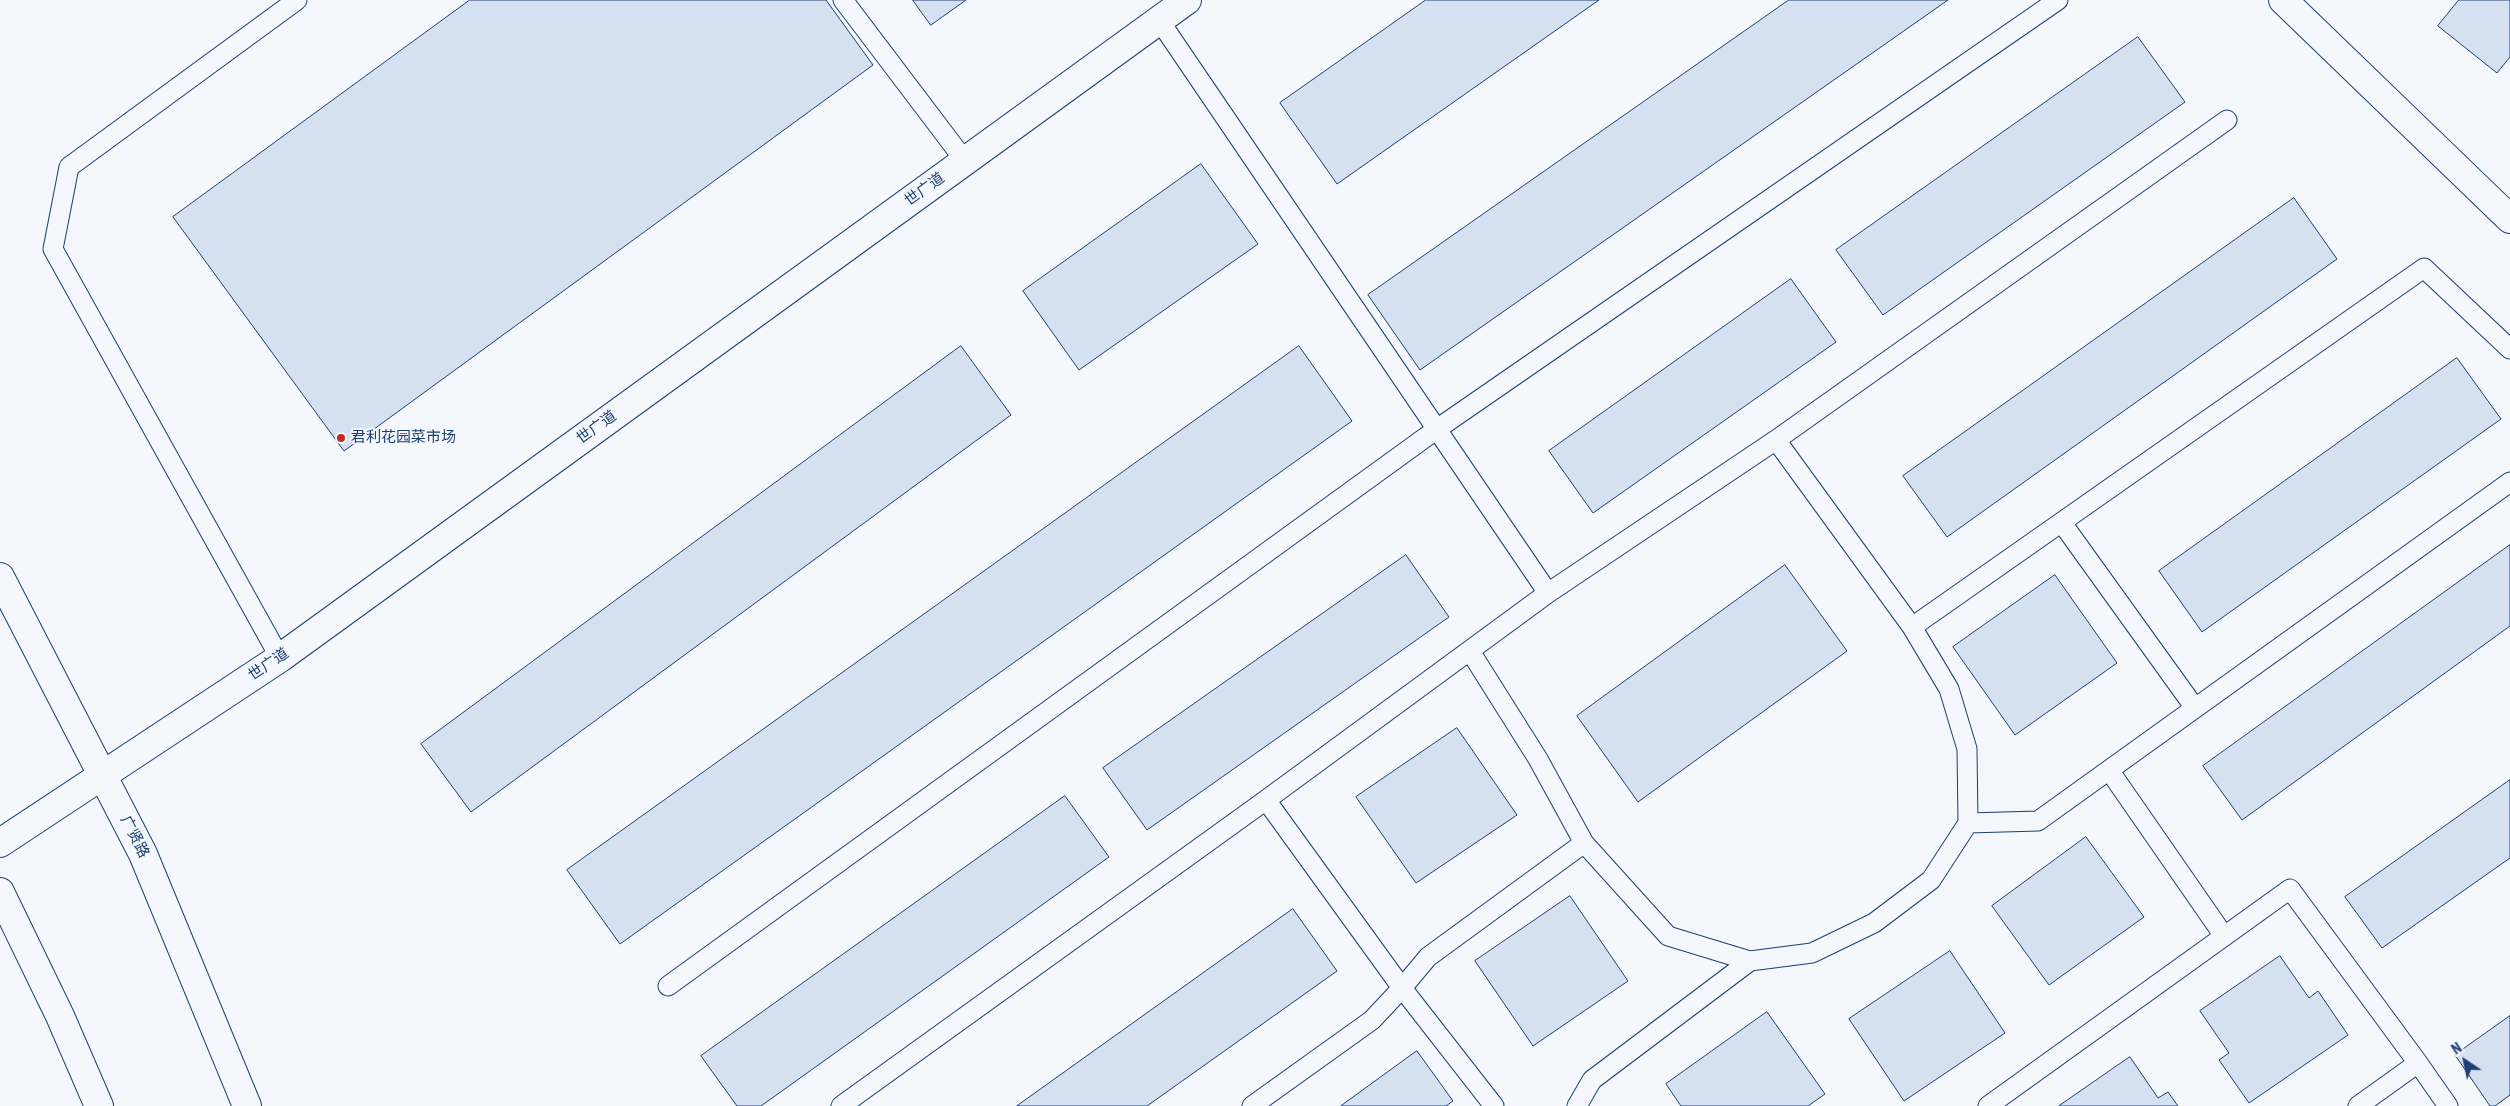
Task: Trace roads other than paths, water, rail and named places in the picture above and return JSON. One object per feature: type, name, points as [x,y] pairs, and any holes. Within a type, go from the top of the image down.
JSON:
[{"type":"street","name":"世广道","points":[[0,843],[280,658],[1186,0]]},
{"type":"street","points":[[2283,0],[2510,219]]},
{"type":"street","name":"广贤路","points":[[0,577],[144,854],[247,1106]]},
{"type":"street","points":[[0,892],[60,1016],[99,1106]]},
{"type":"lane","points":[[280,658],[53,249],[68,167],[296,0]]},
{"type":"lane","points":[[842,0],[965,161]]},
{"type":"lane","points":[[668,986],[1437,429],[2058,0]]},
{"type":"lane","points":[[1159,20],[1548,593]]},
{"type":"lane","points":[[841,1106],[1266,800],[1548,593],[1776,440],[2228,120]]},
{"type":"lane","points":[[1912,628],[2424,268],[2510,349]]},
{"type":"lane","points":[[1470,651],[1538,759],[1584,843],[1668,936],[1750,961],[1812,952],[1874,924],[1931,880],[1968,823],[1967,750],[1949,689],[1912,628],[1776,440]]},
{"type":"lane","points":[[1968,823],[2038,820],[2510,482]]},
{"type":"lane","points":[[2062,523],[2195,708]]},
{"type":"lane","points":[[2109,770],[2224,936]]},
{"type":"lane","points":[[1266,800],[1402,988],[1494,1106]]},
{"type":"lane","points":[[1252,1106],[1372,1020],[1428,957],[1584,843]]},
{"type":"lane","points":[[1988,1106],[2290,889],[2448,1106]]},
{"type":"lane","points":[[1577,1106],[1592,1080],[1750,961]]},
{"type":"lane","points":[[2358,1106],[2418,1063]]},
{"type":"place","name":"君利花园菜市场","points":[[341,438]]}]
